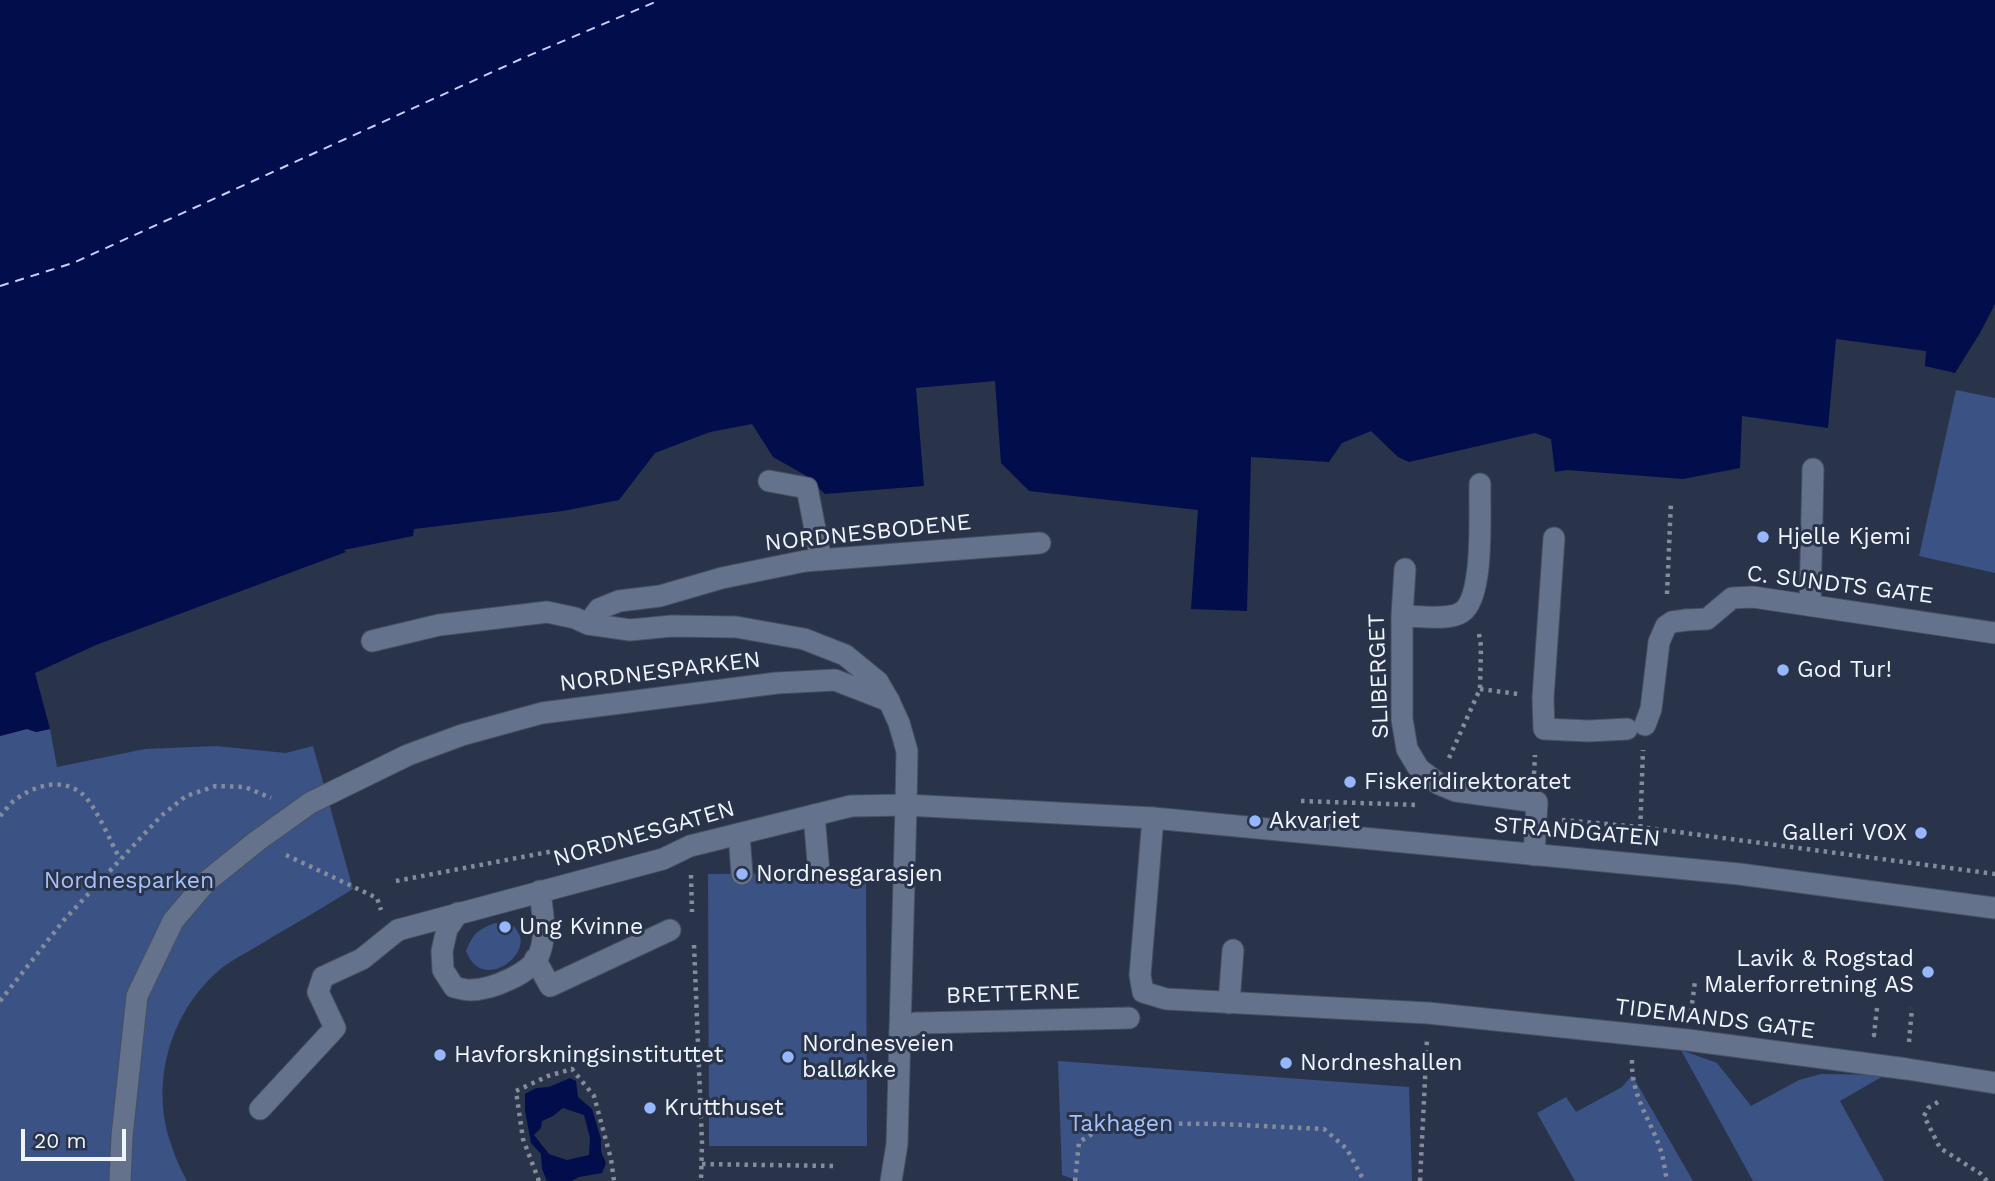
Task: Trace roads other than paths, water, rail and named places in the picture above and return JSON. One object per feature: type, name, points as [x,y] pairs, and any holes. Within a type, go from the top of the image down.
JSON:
[{"type":"street","points":[[1810,605],[1813,469]]},
{"type":"street","points":[[769,481],[807,488],[821,560]]},
{"type":"street","points":[[1402,616],[1447,617],[1463,611],[1473,595],[1479,568],[1480,484]]},
{"type":"street","name":"C. SUNDTS GATE","points":[[1553,538],[1543,698],[1544,729],[1590,731],[1636,727],[1651,709],[1659,642],[1676,623],[1707,619],[1732,598],[1753,597],[1995,633]]},
{"type":"street","name":"NORDNESBODENE","points":[[588,624],[599,609],[619,601],[660,596],[722,578],[806,561],[1040,543]]},
{"type":"street","name":"SLIBERGET","points":[[1405,569],[1402,719],[1407,749],[1419,769],[1439,784],[1456,791],[1537,802],[1534,855]]},
{"type":"street","points":[[372,641],[439,625],[547,612],[575,618],[588,624],[629,630],[671,626],[736,627],[804,639],[845,655],[878,682],[900,723],[907,751],[897,1144],[891,1181]]},
{"type":"street","name":"NORDNESPARKEN","points":[[120,1181],[122,1136],[137,996],[173,922],[206,882],[310,803],[408,755],[462,735],[542,713],[777,683],[835,680],[889,701]]},
{"type":"street","name":"NORDNESGATEN","points":[[260,1110],[335,1028],[318,992],[323,977],[362,959],[398,930],[663,859],[690,846],[850,806],[906,805],[1153,818]]},
{"type":"street","points":[[814,815],[819,873]]},
{"type":"street","name":"STRANDGATEN","points":[[1153,818],[1739,873],[1995,908]]},
{"type":"street","name":"TIDEMANDS GATE","points":[[1153,818],[1140,975],[1143,992],[1166,999],[1428,1013],[1688,1040],[1995,1083]]},
{"type":"street","points":[[739,834],[742,874]]},
{"type":"street","points":[[458,913],[446,929],[442,951],[443,970],[454,987],[470,990],[498,985],[526,968],[540,954],[544,929],[540,891]]},
{"type":"street","points":[[535,959],[550,986],[670,930]]},
{"type":"street","points":[[1229,1003],[1233,950]]},
{"type":"street","name":"BRETTERNE","points":[[900,1032],[916,1023],[1129,1018]]},
{"type":"place","name":"Hjelle Kjemi","points":[[1763,537]]},
{"type":"place","name":"God Tur!","points":[[1783,670]]},
{"type":"place","name":"Fiskeridirektoratet","points":[[1350,782]]},
{"type":"place","name":"Akvariet","points":[[1255,821]]},
{"type":"place","name":"Galleri VOX","points":[[1921,833]]},
{"type":"place","name":"Nordnesgarasjen","points":[[742,874]]},
{"type":"place","name":"Ung Kvinne","points":[[505,927]]},
{"type":"place","name":"Lavik & Rogstad Malerforretning AS","points":[[1928,972]]},
{"type":"place","name":"Havforskningsinstituttet","points":[[440,1055]]},
{"type":"place","name":"Nordnesveien balløkke","points":[[788,1057]]},
{"type":"place","name":"Nordneshallen","points":[[1286,1063]]},
{"type":"place","name":"Krutthuset","points":[[650,1108]]},
{"type":"park label","name":"Nordnesparken","points":[[129,881]]},
{"type":"park label","name":"Takhagen","points":[[1121,1124]]}]
